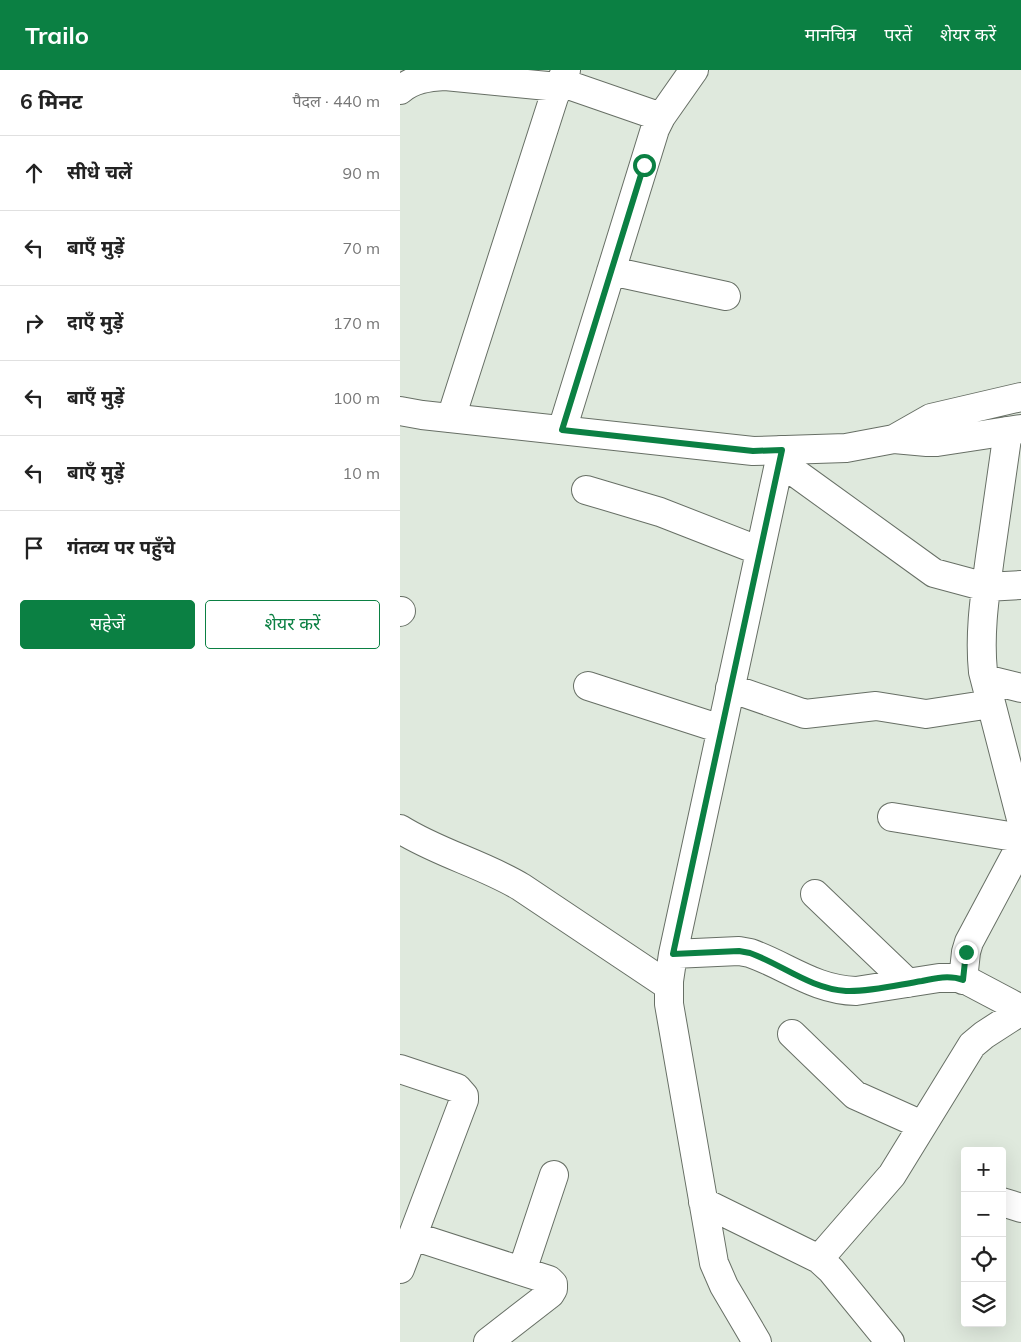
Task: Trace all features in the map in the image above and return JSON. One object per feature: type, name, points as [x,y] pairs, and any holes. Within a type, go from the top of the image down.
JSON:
[{"type":"street","points":[[562,430],[655,129],[661,117],[694,70]]},
{"type":"street","points":[[400,90],[414,81],[429,77],[445,76],[562,80],[661,117]]},
{"type":"street","points":[[450,418],[554,97],[562,80]]},
{"type":"street","points":[[611,271],[726,296]]},
{"type":"street","points":[[894,439],[931,418],[1021,397]]},
{"type":"street","points":[[400,411],[753,451],[780,456],[846,448],[894,439],[937,442],[1014,430],[986,587],[981,630],[981,651],[988,692],[1021,820]]},
{"type":"street","points":[[757,1342],[718,1274],[714,1263],[669,1004],[669,986],[673,954],[780,456]]},
{"type":"street","points":[[780,456],[925,568],[944,577],[986,587],[1021,585]]},
{"type":"street","points":[[586,490],[660,512],[760,551]]},
{"type":"street","points":[[588,686],[721,728]]},
{"type":"street","points":[[730,688],[805,714],[876,706],[926,714],[988,692],[1021,688]]},
{"type":"street","points":[[892,817],[1021,837],[1016,854],[969,942],[963,980]]},
{"type":"street","points":[[400,829],[416,839],[514,883],[669,986]]},
{"type":"street","points":[[815,894],[908,983]]},
{"type":"street","points":[[673,954],[739,951],[750,953],[813,982],[843,990],[856,991],[940,978],[958,978],[1021,1010],[972,1045],[900,1163],[884,1185],[819,1259]]},
{"type":"street","points":[[792,1034],[855,1095],[922,1126]]},
{"type":"street","points":[[400,1069],[457,1088],[464,1096],[400,1269]]},
{"type":"street","points":[[522,1271],[554,1175]]},
{"type":"street","points":[[703,1202],[819,1259],[831,1270],[890,1342]]},
{"type":"street","points":[[1006,1203],[1021,1208]]},
{"type":"street","points":[[413,1236],[549,1280],[553,1284],[550,1294],[488,1342]]},
{"type":"route","points":[[644,165],[562,430],[753,451],[782,450],[673,954],[739,951],[750,953],[813,982],[830,988],[856,991],[948,977],[963,980],[966,952]]}]
